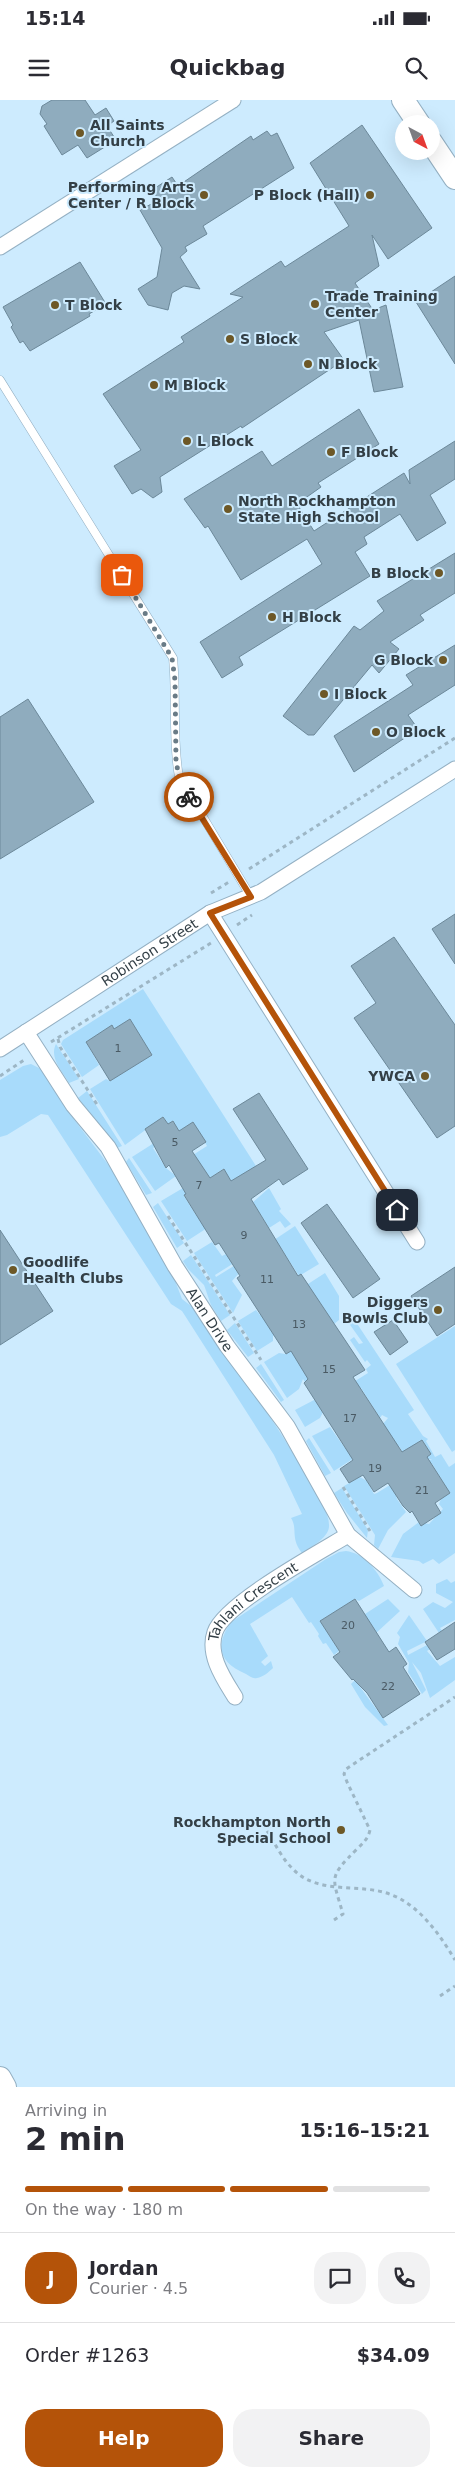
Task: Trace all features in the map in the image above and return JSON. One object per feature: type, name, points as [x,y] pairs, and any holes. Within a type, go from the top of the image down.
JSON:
[{"type":"street","points":[[0,247],[233,100]]},
{"type":"street","points":[[403,100],[413,115]]},
{"type":"street","points":[[440,156],[455,178]]},
{"type":"street","name":"Robinson Street","points":[[0,1049],[210,913],[251,897],[455,769]]},
{"type":"street","points":[[210,913],[417,1242]]},
{"type":"street","name":"Alan Drive","points":[[26,1032],[73,1105],[108,1147],[175,1266],[227,1346],[288,1426],[348,1534],[414,1590]]},
{"type":"street","name":"Tahlani Crescent","points":[[235,1697],[215,1659],[215,1632],[223,1620],[239,1604],[348,1534]]},
{"type":"street","points":[[0,2078],[5,2087]]},
{"type":"lane","points":[[0,380],[172,658],[175,680],[176,761],[179,777],[188,795],[251,897]]},
{"type":"path","points":[[58,1039],[60,1047],[100,1109]]},
{"type":"path","points":[[0,1076],[24,1060]]},
{"type":"path","points":[[165,1211],[264,1366]]},
{"type":"path","points":[[337,1479],[373,1536],[366,1549]]},
{"type":"path","points":[[334,1920],[343,1914],[335,1886],[337,1869],[364,1842],[370,1830],[347,1782],[346,1769],[455,1697]]},
{"type":"path","points":[[267,1831],[292,1869],[300,1875],[335,1886],[392,1895],[415,1910],[439,1934],[455,1960]]},
{"type":"path","points":[[440,1996],[455,1986]]},
{"type":"shaded area","points":[[143,989],[263,1177],[204,1230],[187,1241],[161,1201],[183,1188],[186,1194],[184,1196],[196,1215],[232,1182],[223,1169],[210,1178],[198,1160],[175,1174],[171,1169],[207,1146],[193,1122],[179,1131],[173,1121],[168,1124],[163,1117],[125,1145],[90,1089],[106,1079],[110,1081],[152,1055],[130,1019],[114,1029],[112,1025],[86,1042],[99,1065],[82,1077],[61,1044],[63,1040]]},
{"type":"shaded area","points":[[56,1044],[79,1079],[69,1083],[55,1059],[54,1049]]},
{"type":"shaded area","points":[[31,1064],[41,1069],[70,1114],[110,1167],[174,1278],[182,1299],[195,1309],[257,1397],[321,1502],[328,1517],[328,1531],[318,1542],[302,1553],[296,1543],[291,1518],[302,1514],[274,1455],[182,1311],[171,1304],[48,1115],[41,1114],[7,1135],[0,1137],[0,1080],[23,1066]]},
{"type":"shaded area","points":[[87,1091],[122,1146],[117,1148],[78,1098]]},
{"type":"shaded area","points":[[154,1143],[156,1146],[153,1148],[166,1168],[176,1176],[155,1191],[132,1157]]},
{"type":"shaded area","points":[[129,1158],[152,1193],[146,1195],[126,1162]]},
{"type":"shaded area","points":[[269,1188],[281,1209],[279,1211],[291,1224],[285,1228],[280,1221],[269,1228],[253,1202]]},
{"type":"shaded area","points":[[158,1203],[184,1243],[177,1248],[153,1207]]},
{"type":"shaded area","points":[[295,1226],[319,1264],[299,1276],[281,1248],[262,1248]]},
{"type":"shaded area","points":[[212,1242],[222,1256],[226,1254],[234,1263],[215,1275],[216,1277],[237,1264],[241,1271],[232,1281],[242,1295],[233,1313],[194,1253]]},
{"type":"shaded area","points":[[191,1255],[230,1315],[221,1321],[211,1305],[204,1285],[188,1269],[183,1261]]},
{"type":"shaded area","points":[[325,1273],[339,1296],[339,1320],[334,1324],[320,1302],[273,1336],[273,1341],[257,1351],[238,1321],[256,1310],[260,1315]]},
{"type":"shaded area","points":[[354,1319],[414,1410],[408,1414],[423,1436],[428,1439],[426,1441],[435,1457],[441,1454],[449,1467],[455,1463],[455,1553],[439,1564],[433,1559],[423,1564],[419,1561],[391,1557],[403,1534],[419,1522],[429,1524],[443,1509],[439,1504],[441,1499],[450,1493],[432,1464],[394,1488],[397,1499],[406,1512],[388,1530],[378,1549],[374,1545],[375,1535],[344,1486],[360,1477],[367,1481],[374,1494],[377,1493],[432,1459],[423,1460],[431,1454],[422,1440],[403,1453],[399,1446],[392,1450],[356,1457],[334,1471],[312,1436],[330,1427],[345,1448],[383,1424],[388,1418],[382,1415],[380,1418],[361,1388],[323,1412],[320,1418],[305,1427],[295,1410],[314,1400],[320,1403],[368,1373],[366,1369],[371,1365],[367,1360],[365,1362],[350,1340],[354,1337],[359,1344],[363,1343],[348,1322]]},
{"type":"shaded area","points":[[235,1323],[254,1353],[248,1357],[227,1330]]},
{"type":"shaded area","points":[[455,1326],[455,1450],[452,1452],[396,1364]]},
{"type":"shaded area","points":[[295,1348],[309,1380],[305,1382],[303,1379],[299,1389],[287,1398],[264,1362],[279,1353],[285,1354]]},
{"type":"shaded area","points":[[261,1364],[284,1400],[281,1402],[256,1368]]},
{"type":"shaded area","points":[[309,1438],[331,1473],[325,1476],[306,1441]]},
{"type":"shaded area","points":[[342,1488],[368,1530],[367,1538],[334,1493]]},
{"type":"shaded area","points":[[346,1551],[358,1555],[369,1563],[378,1574],[384,1586],[359,1601],[355,1599],[320,1621],[339,1651],[334,1655],[326,1643],[323,1644],[318,1636],[319,1634],[311,1622],[309,1623],[292,1597],[250,1624],[268,1656],[261,1662],[265,1666],[271,1661],[273,1668],[268,1673],[255,1678],[230,1665],[222,1653],[221,1647],[231,1622],[326,1559],[339,1552]]},
{"type":"shaded area","points":[[447,1579],[451,1583],[455,1581],[455,1620],[440,1628],[442,1631],[439,1633],[423,1609],[433,1602],[445,1608],[453,1602],[436,1593],[436,1584]]},
{"type":"shaded area","points":[[388,1599],[400,1611],[375,1634],[365,1614]]},
{"type":"shaded area","points":[[409,1615],[427,1641],[407,1651],[408,1655],[427,1645],[430,1649],[427,1651],[440,1666],[455,1657],[455,1680],[430,1698],[421,1673],[412,1662],[426,1690],[422,1694],[408,1672],[409,1663],[398,1644],[400,1637],[397,1633]]},
{"type":"shaded area","points":[[355,1680],[388,1725],[384,1726],[365,1707],[351,1684]]},
{"type":"building","name":"All Saints Church","points":[[52,100],[85,100],[95,115],[106,108],[114,121],[107,126],[116,140],[87,158],[78,145],[62,155],[44,126],[47,124],[40,114],[42,106]]},
{"type":"building","points":[[362,125],[432,228],[388,259],[372,235],[379,266],[355,283],[373,310],[386,305],[403,387],[374,392],[359,320],[324,332],[344,360],[242,428],[241,426],[160,477],[162,492],[153,498],[141,489],[132,494],[114,466],[141,450],[103,394],[184,342],[181,337],[243,297],[230,294],[281,261],[285,267],[349,226],[310,163]]},
{"type":"building","name":"Performing Arts Center / R Block","points":[[267,131],[271,136],[277,133],[294,168],[203,226],[207,234],[185,247],[187,251],[180,257],[200,289],[184,286],[172,293],[168,310],[148,305],[138,289],[157,277],[162,248],[140,210],[159,200],[152,190],[172,177],[178,186],[251,136],[253,140]]},
{"type":"building","name":"T Block","points":[[80,262],[106,304],[89,314],[90,316],[30,351],[23,341],[20,343],[3,307]]},
{"type":"building","points":[[455,276],[455,364],[416,302]]},
{"type":"building","points":[[359,409],[379,444],[318,483],[321,487],[297,504],[314,531],[404,473],[410,484],[409,470],[455,441],[455,479],[430,495],[446,523],[417,541],[400,514],[364,537],[367,544],[355,552],[370,576],[239,657],[243,665],[222,678],[200,642],[322,564],[307,539],[241,580],[208,526],[205,528],[184,499],[262,451],[272,466]]},
{"type":"building","points":[[455,553],[455,593],[420,615],[424,620],[390,642],[399,649],[379,673],[372,665],[314,735],[308,735],[283,716],[354,626],[360,630],[384,611],[377,601]]},
{"type":"building","points":[[455,645],[455,685],[408,715],[418,729],[354,772],[334,736],[413,685],[406,675]]},
{"type":"building","points":[[28,699],[94,802],[0,859],[0,717]]},
{"type":"building","points":[[455,914],[455,964],[432,929]]},
{"type":"building","name":"YWCA","points":[[394,937],[455,1025],[455,1126],[437,1138],[354,1018],[376,1003],[351,966]]},
{"type":"building","points":[[130,1019],[152,1055],[110,1081],[86,1042],[112,1025],[114,1029]]},
{"type":"building","points":[[259,1093],[308,1169],[283,1185],[279,1179],[251,1199],[298,1276],[301,1274],[365,1370],[353,1377],[402,1452],[422,1440],[431,1454],[427,1457],[450,1493],[435,1503],[441,1513],[421,1526],[412,1511],[410,1513],[403,1506],[388,1483],[374,1492],[363,1475],[349,1483],[340,1469],[353,1460],[304,1383],[308,1379],[291,1351],[286,1354],[237,1278],[240,1276],[219,1243],[215,1245],[184,1195],[186,1194],[169,1165],[166,1168],[145,1129],[163,1117],[168,1124],[173,1121],[179,1131],[193,1122],[206,1142],[192,1151],[210,1178],[224,1169],[231,1181],[266,1160],[233,1109]]},
{"type":"building","points":[[327,1204],[380,1279],[353,1298],[301,1223]]},
{"type":"building","name":"Goodlife Health Clubs","points":[[0,1230],[53,1311],[0,1345]]},
{"type":"building","name":"Diggers Bowls Club","points":[[455,1267],[455,1324],[437,1336],[411,1296]]},
{"type":"building","points":[[393,1320],[408,1342],[390,1355],[374,1332]]},
{"type":"building","points":[[355,1599],[389,1652],[396,1647],[407,1664],[403,1667],[420,1694],[383,1718],[367,1693],[352,1680],[333,1657],[340,1652],[320,1621]]},
{"type":"building","points":[[455,1622],[455,1649],[437,1660],[425,1642]]},
{"type":"way so far","points":[[122,575],[164,641],[172,658],[175,680],[176,761],[179,777],[189,797]]},
{"type":"place","name":"All Saints Church","points":[[80,133]]},
{"type":"place","name":"Performing Arts Center / R Block","points":[[204,195]]},
{"type":"place","name":"P Block (Hall)","points":[[370,195]]},
{"type":"place","name":"Trade Training Center","points":[[315,304]]},
{"type":"place","name":"T Block","points":[[55,305]]},
{"type":"place","name":"S Block","points":[[230,339]]},
{"type":"place","name":"N Block","points":[[308,364]]},
{"type":"place","name":"M Block","points":[[154,385]]},
{"type":"place","name":"L Block","points":[[187,441]]},
{"type":"place","name":"F Block","points":[[331,452]]},
{"type":"place","name":"North Rockhampton State High School","points":[[228,509]]},
{"type":"place","name":"B Block","points":[[439,573]]},
{"type":"place","name":"H Block","points":[[272,617]]},
{"type":"place","name":"G Block","points":[[443,660]]},
{"type":"place","name":"I Block","points":[[324,694]]},
{"type":"place","name":"O Block","points":[[376,732]]},
{"type":"place","name":"YWCA","points":[[425,1076]]},
{"type":"place","name":"Goodlife Health Clubs","points":[[13,1270]]},
{"type":"place","name":"Diggers Bowls Club","points":[[438,1310]]},
{"type":"place","name":"Rockhampton North Special School","points":[[341,1830]]},
{"type":"route","points":[[189,797],[251,897],[210,913],[397,1210]]}]
